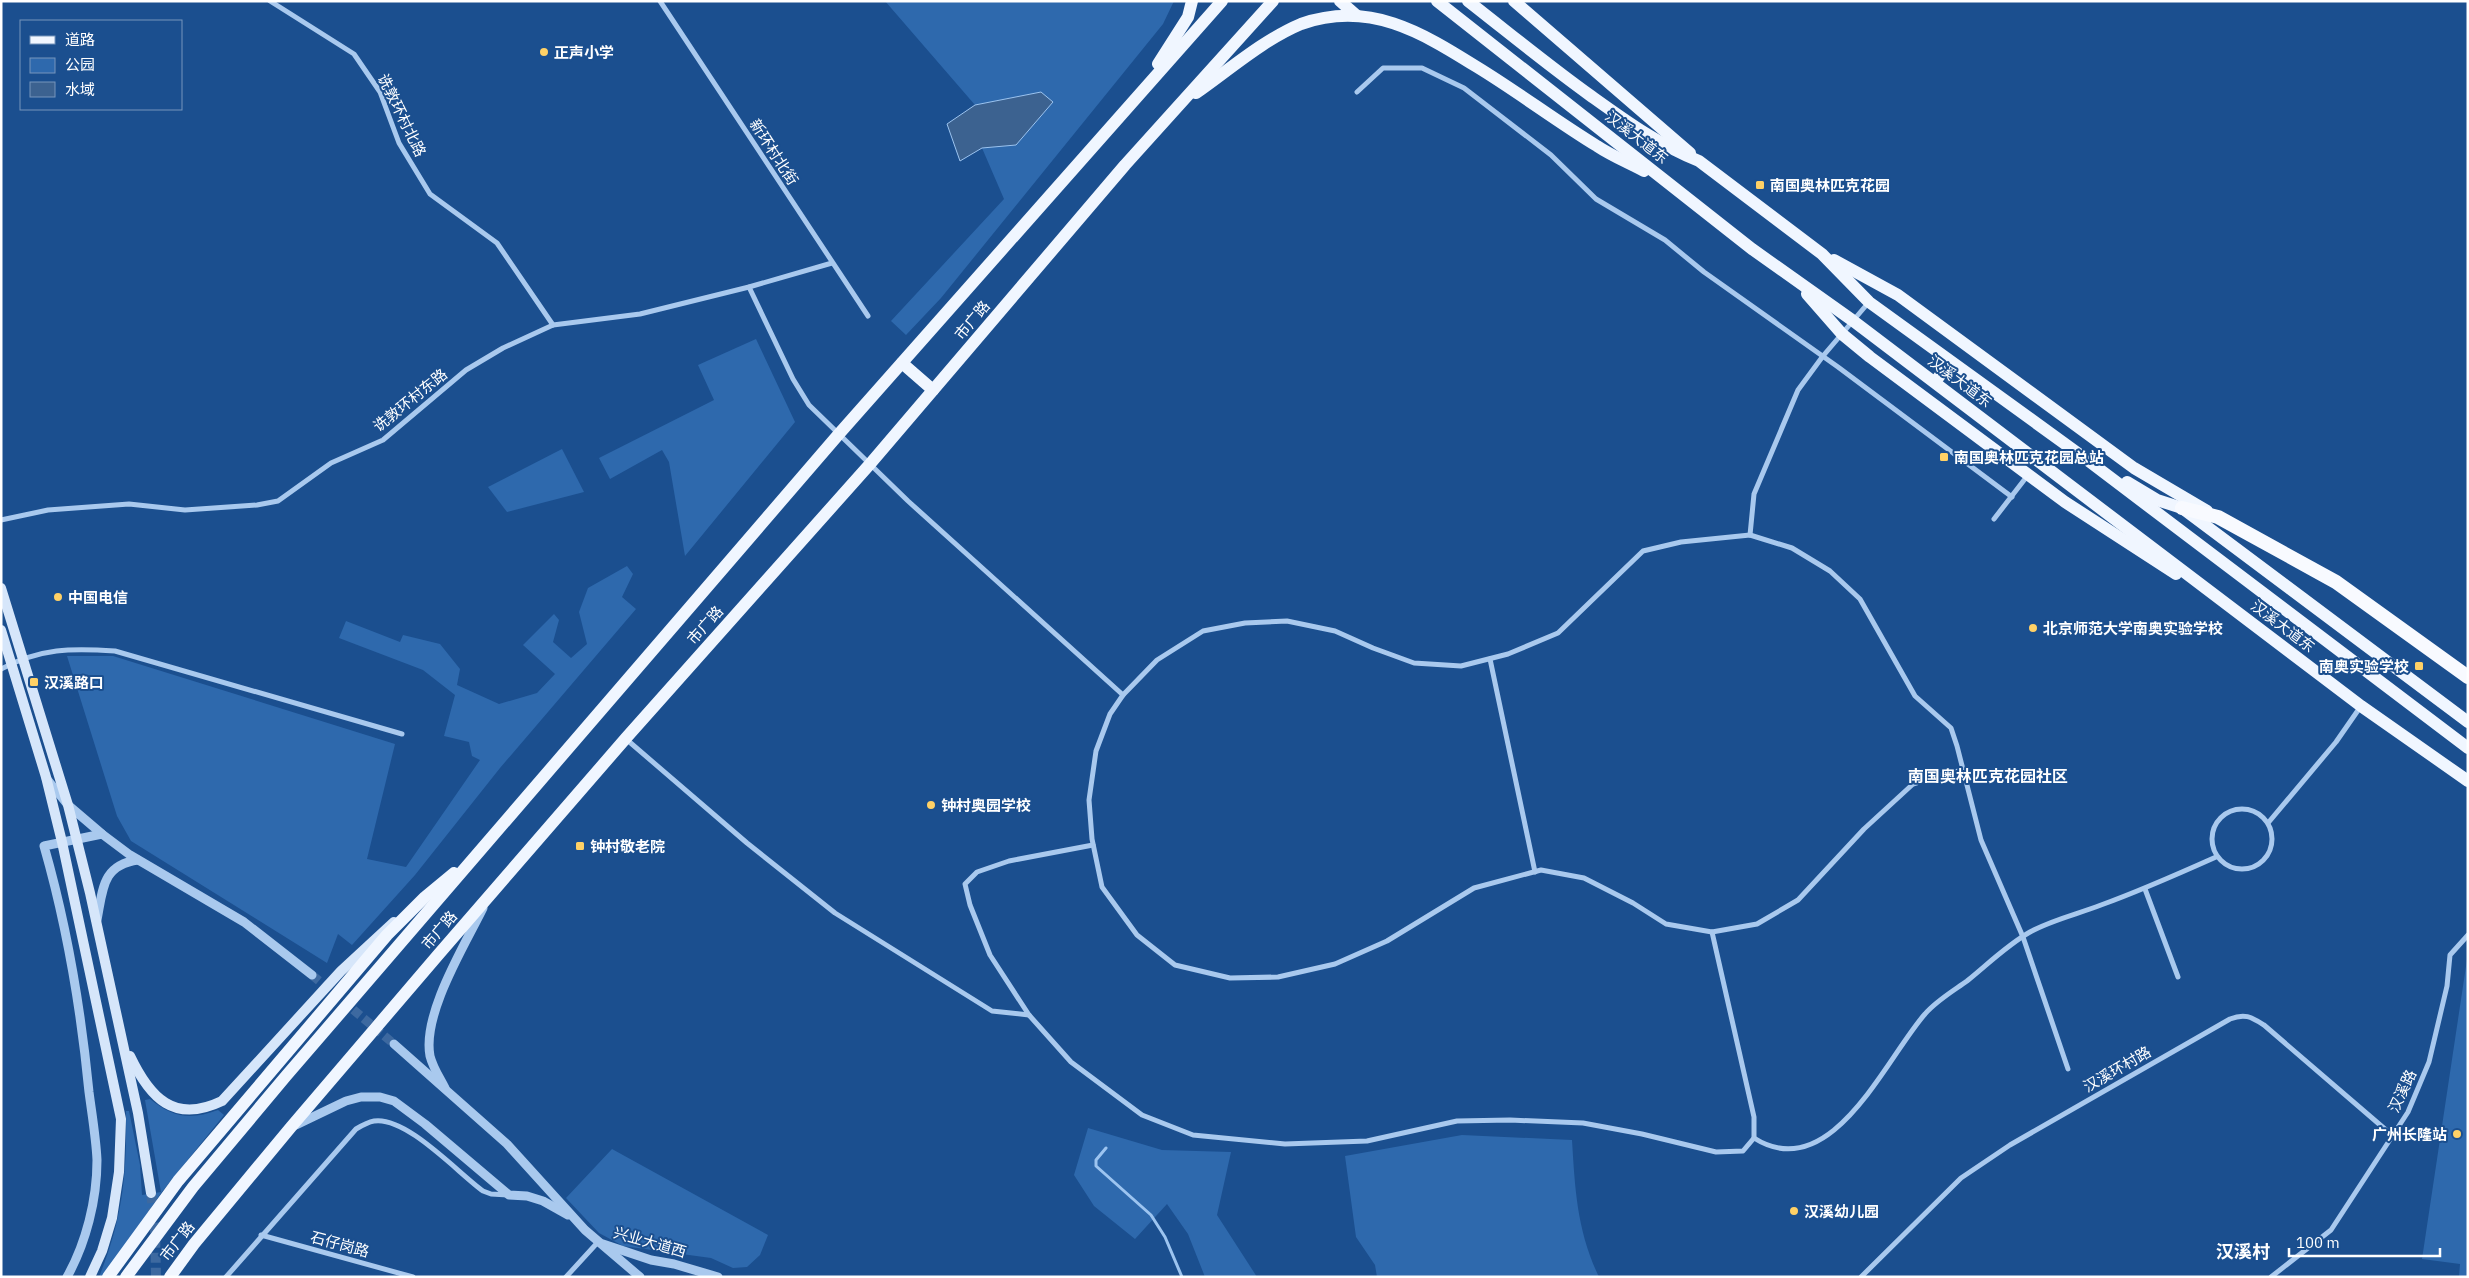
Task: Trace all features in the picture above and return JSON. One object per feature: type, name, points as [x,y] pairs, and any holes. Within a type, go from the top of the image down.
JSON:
[{"type":"highway","points":[[2182,508],[2218,517],[2336,582],[2468,677]]},
{"type":"main road","points":[[1140,94],[1188,17],[1192,1]]},
{"type":"main road","name":"市广路","points":[[126,1277],[193,1186],[838,436],[1222,1]]},
{"type":"main road","name":"市广路","points":[[170,1277],[194,1244],[291,1127],[626,738],[870,464],[1178,106],[1272,1]]},
{"type":"main road","points":[[1340,1],[1356,15]]},
{"type":"main road","name":"汉溪大道东","points":[[1437,1],[1795,281],[1852,320],[1935,382],[2361,706],[2468,781]]},
{"type":"main road","name":"汉溪大道东","points":[[1468,1],[1561,74],[1634,127],[1680,154],[1699,161],[1822,254],[1869,302],[2045,430],[2468,748]]},
{"type":"main road","points":[[1514,1],[1699,161]]},
{"type":"main road","points":[[1178,106],[1275,38],[1301,24],[1340,15],[1356,15],[1398,23],[1438,41],[1535,103],[1598,147],[1670,184]]},
{"type":"main road","points":[[1822,254],[1898,295],[2134,468],[2218,517]]},
{"type":"main road","points":[[1795,281],[1842,334],[2028,476],[2095,523],[2220,598]]},
{"type":"main road","points":[[1935,382],[1950,362]]},
{"type":"main road","points":[[902,363],[933,390]]},
{"type":"main road","points":[[2045,430],[2157,500],[2182,508],[2468,722]]},
{"type":"main road","points":[[1,588],[68,805],[97,920],[124,1042],[151,1193]]},
{"type":"main road","points":[[1,630],[46,777],[62,842],[121,1119],[118,1172],[112,1218],[102,1251],[90,1277]]},
{"type":"main road","points":[[124,1042],[141,1078],[149,1090],[165,1103],[188,1110],[202,1109],[222,1101],[341,971],[378,934],[483,849]]},
{"type":"main road","points":[[108,1277],[178,1181],[387,935],[425,897]]},
{"type":"street","name":"诜敦环村北路","points":[[270,1],[354,54],[380,92],[398,143],[430,194],[498,243],[553,324]]},
{"type":"street","name":"新环村北街","points":[[660,1],[868,316]]},
{"type":"street","points":[[1357,92],[1383,68],[1422,68],[1464,88],[1552,156],[1596,199],[1665,240],[1704,272],[1823,356],[2012,497]]},
{"type":"street","name":"诜敦环村东路","points":[[1,520],[48,510],[129,504],[185,510],[257,505],[278,501],[331,463],[382,440],[466,370],[503,348],[553,324],[640,314],[749,287],[832,263]]},
{"type":"street","points":[[749,287],[794,379],[809,405],[838,436],[1124,695]]},
{"type":"street","points":[[1750,535],[1754,494],[1798,390],[1852,320],[1869,302]]},
{"type":"street","points":[[1994,519],[2028,476]]},
{"type":"street","points":[[1963,770],[1941,774],[1913,784],[1864,829],[1798,900],[1757,924],[1712,932],[1666,924],[1633,903],[1584,878],[1541,870],[1474,888],[1387,941],[1335,964],[1278,977],[1230,978],[1175,965],[1137,935],[1102,887],[1093,845],[1089,800],[1096,750],[1110,714],[1124,695],[1157,660],[1203,631],[1245,623],[1288,621],[1335,631],[1372,648],[1414,663],[1461,666],[1508,654],[1558,633],[1596,598],[1622,569],[1643,551],[1681,542],[1750,535],[1792,548],[1830,571],[1860,598],[1915,696],[1951,728],[1963,770],[1982,840],[2023,937],[2068,1070]]},
{"type":"street","points":[[1,669],[22,659],[51,650],[78,648],[115,651],[402,734]]},
{"type":"street","points":[[1490,658],[1535,872]]},
{"type":"street","points":[[2268,823],[2336,742],[2361,706]]},
{"type":"street","points":[[626,738],[747,843],[835,912],[992,1011],[1029,1015]]},
{"type":"street","points":[[46,777],[68,805],[102,834],[138,860],[244,922],[312,974]]},
{"type":"street","points":[[2243,808],[2261,815],[2268,823],[2272,842],[2270,852],[2256,866],[2236,869],[2216,857],[2212,841],[2213,831],[2224,814],[2243,808]]},
{"type":"street","points":[[67,1277],[82,1244],[92,1206],[96,1160],[85,1053],[57,892],[44,846],[102,834]]},
{"type":"street","points":[[1093,845],[1008,861],[977,872],[965,884],[970,905],[990,955],[1029,1015],[1071,1062],[1142,1115],[1193,1135],[1285,1144],[1367,1141],[1457,1121],[1510,1120],[1583,1123],[1642,1134],[1716,1152],[1743,1151],[1754,1138],[1754,1117],[1712,932]]},
{"type":"street","points":[[1754,1138],[1764,1144],[1777,1148],[1798,1147],[1817,1142],[1837,1129],[1878,1080],[1925,1013],[2030,932],[2145,889],[2216,857]]},
{"type":"street","points":[[97,920],[103,888],[110,873],[120,863],[138,860]]},
{"type":"street","points":[[2145,889],[2178,977]]},
{"type":"street","points":[[449,1095],[434,1068],[430,1055],[432,1031],[438,1003],[448,977],[487,900]]},
{"type":"street","name":"汉溪路","points":[[2271,1277],[2331,1230],[2393,1136],[2417,1093],[2429,1062],[2447,986],[2450,955],[2468,935]]},
{"type":"street","name":"汉溪环村路","points":[[1861,1277],[1961,1178],[2010,1145],[2230,1019],[2241,1015],[2250,1016],[2264,1025],[2393,1136]]},
{"type":"street","points":[[394,1044],[449,1095],[507,1144],[574,1219],[598,1242],[566,1277]]},
{"type":"street","points":[[291,1127],[346,1101],[361,1097],[380,1097],[394,1101],[425,1124],[509,1194]]},
{"type":"street","points":[[226,1277],[356,1129],[373,1121],[386,1122],[412,1131],[483,1191],[490,1194],[527,1196],[543,1201],[574,1219]]},
{"type":"street","name":"石仔岗路","points":[[261,1235],[414,1277]]},
{"type":"street","name":"兴业大道西","points":[[598,1242],[640,1277]]},
{"type":"street","name":"兴业大道西","points":[[598,1242],[651,1260],[674,1264],[718,1277]]},
{"type":"green space","points":[[885,1],[1174,1],[1163,24],[941,298],[906,335],[891,321],[1004,199],[982,148],[1016,145],[1041,92],[975,105]]},
{"type":"green space","points":[[756,339],[795,422],[685,556],[669,462],[662,450],[610,479],[599,458],[714,400],[698,365]]},
{"type":"green space","points":[[562,449],[584,492],[507,512],[488,487]]},
{"type":"green space","points":[[627,566],[633,574],[622,597],[636,609],[500,768],[415,875],[352,945],[338,934],[327,963],[131,841],[117,816],[67,656],[113,656],[395,744],[367,859],[406,867],[480,760],[472,756],[469,742],[444,736],[455,695],[423,670],[339,638],[346,621],[400,642],[403,635],[440,644],[460,669],[457,685],[499,704],[537,693],[555,674],[523,645],[554,614],[559,620],[553,642],[571,658],[587,644],[579,612],[588,588]]},
{"type":"green space","name":"广州长隆站","points":[[2468,953],[2468,1277],[2459,1277],[2460,1264],[2422,1259]]},
{"type":"green space","points":[[150,1099],[167,1110],[183,1115],[199,1115],[218,1110],[224,1115],[161,1193],[104,1277],[99,1277],[113,1235],[122,1196],[126,1155],[126,1111],[129,1111],[140,1165],[142,1195],[161,1192],[145,1100]]},
{"type":"green space","points":[[1088,1128],[1162,1150],[1231,1152],[1217,1215],[1257,1277],[1205,1277],[1188,1234],[1167,1204],[1135,1239],[1094,1206],[1074,1175]]},
{"type":"green space","points":[[1462,1135],[1572,1140],[1578,1210],[1586,1243],[1599,1277],[1377,1277],[1375,1265],[1356,1237],[1345,1156]]},
{"type":"green space","points":[[612,1149],[768,1235],[760,1255],[747,1267],[733,1268],[711,1258],[623,1246],[599,1233],[566,1198]]},
{"type":"water","points":[[1041,92],[1053,102],[1016,145],[982,148],[960,161],[947,124],[975,105]]},
{"type":"waterway","points":[[1106,1148],[1096,1160],[1096,1166],[1151,1215],[1165,1237],[1182,1277]]},
{"type":"tunnel","points":[[312,975],[394,1044]]},
{"type":"tunnel","points":[[151,1193],[155,1226],[156,1277]]},
{"type":"place","name":"正声小学","points":[[544,52]]},
{"type":"place","name":"南国奥林匹克花园","points":[[1760,185]]},
{"type":"place","name":"南国奥林匹克花园总站","points":[[1944,457]]},
{"type":"place","name":"中国电信","points":[[58,597]]},
{"type":"place","name":"北京师范大学南奥实验学校","points":[[2033,628]]},
{"type":"place","name":"南奥实验学校","points":[[2419,666]]},
{"type":"place","name":"汉溪路口","points":[[34,682]]},
{"type":"place","name":"钟村奥园学校","points":[[931,805]]},
{"type":"place","name":"钟村敬老院","points":[[580,846]]},
{"type":"place","name":"广州长隆站","points":[[2457,1134]]},
{"type":"place","name":"汉溪幼儿园","points":[[1794,1211]]},
{"type":"district","name":"南国奥林匹克花园社区","points":[[1988,776]]},
{"type":"district","name":"汉溪村","points":[[2243,1251]]}]
